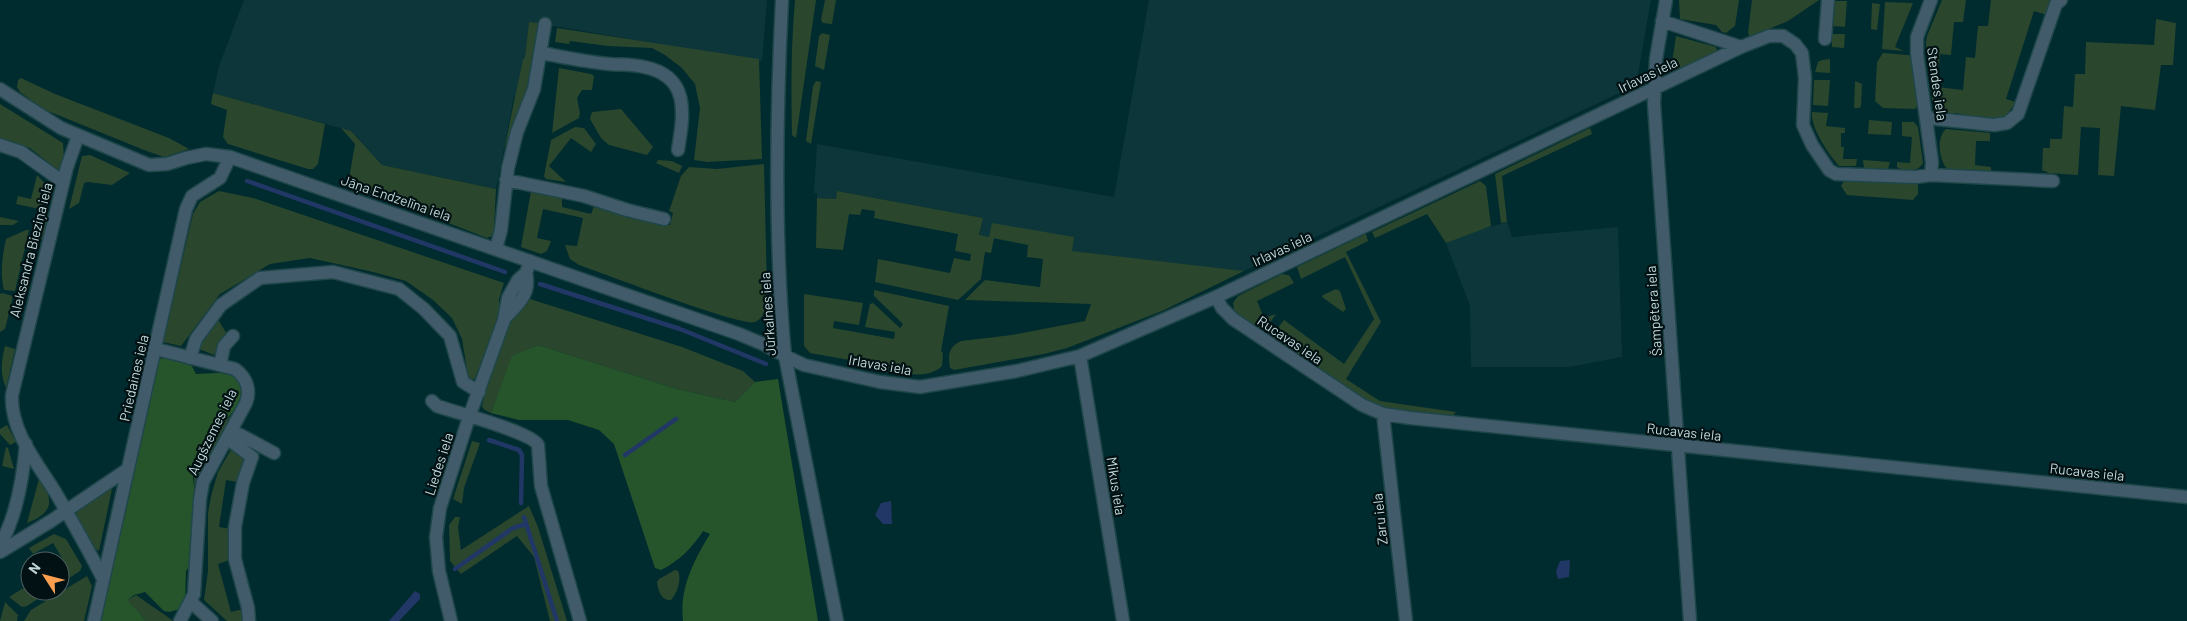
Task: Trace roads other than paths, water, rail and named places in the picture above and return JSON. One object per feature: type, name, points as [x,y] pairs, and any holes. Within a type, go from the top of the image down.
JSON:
[{"type":"street","name":"Jūrkalnes iela","points":[[782,0],[778,170],[780,305],[785,356],[837,621]]},
{"type":"street","name":"Šampētera iela","points":[[1666,0],[1653,89],[1690,621]]},
{"type":"street","points":[[1826,39],[1828,0]]},
{"type":"street","name":"Stendes iela","points":[[1931,0],[1917,37],[1917,54],[1932,162],[1931,175]]},
{"type":"street","points":[[1927,118],[1994,125],[2007,123],[2018,114],[2056,4],[2061,0]]},
{"type":"street","points":[[1662,21],[1741,47]]},
{"type":"street","points":[[496,249],[501,230],[506,180],[518,132],[534,89],[545,24]]},
{"type":"street","name":"Irlavas iela","points":[[785,356],[804,365],[880,382],[920,386],[1017,371],[1080,356],[1216,297],[1741,47],[1769,36],[1783,36],[1795,44],[1802,53],[1805,78],[1803,126],[1812,145],[1829,170],[1836,174],[1851,175],[1931,175]]},
{"type":"street","points":[[541,53],[594,63],[643,66],[664,74],[676,87],[683,103],[683,119],[678,150]]},
{"type":"street","name":"Jāņa Endzelīna iela","points":[[0,89],[36,114],[78,136],[149,165],[166,164],[206,154],[230,157],[496,249],[528,267],[739,334],[785,356]]},
{"type":"street","name":"Aleksandra Bieziņa iela","points":[[0,546],[8,531],[24,471],[26,444],[14,418],[12,395],[64,182],[78,136]]},
{"type":"street","points":[[0,145],[21,152],[64,182]]},
{"type":"street","name":"Priedaines iela","points":[[94,621],[186,209],[192,196],[220,178],[230,157]]},
{"type":"street","points":[[1931,175],[2053,181]]},
{"type":"street","points":[[506,180],[584,196],[626,210],[664,219]]},
{"type":"street","name":"Liedes iela","points":[[451,621],[439,571],[436,537],[444,492],[504,320],[508,298],[528,267]]},
{"type":"street","points":[[190,358],[196,339],[221,305],[260,278],[333,272],[399,289],[424,309],[450,336],[463,382],[479,392]]},
{"type":"street","name":"Rucavas iela","points":[[1216,297],[1232,320],[1355,401],[1383,414],[1678,447],[2187,497]]},
{"type":"street","points":[[220,364],[224,346],[233,336]]},
{"type":"street","name":"Augšzemes iela","points":[[156,349],[235,369],[242,374],[249,389],[246,403],[203,482],[200,499],[196,579],[185,619]]},
{"type":"street","name":"Mikus iela","points":[[1080,356],[1123,621]]},
{"type":"street","points":[[432,401],[437,406],[515,431],[536,441],[538,445],[541,486],[580,621]]},
{"type":"street","name":"Zaru iela","points":[[1383,414],[1406,621]]},
{"type":"street","points":[[229,434],[274,453]]},
{"type":"street","points":[[229,434],[252,457],[243,484],[235,527],[235,559],[248,608],[249,621]]},
{"type":"street","points":[[26,444],[104,579]]},
{"type":"street","points":[[0,552],[128,469]]},
{"type":"street","points":[[191,602],[212,621]]},
{"type":"water","points":[[891,501],[892,524],[883,524],[875,515],[881,503]]},
{"type":"water","points":[[1570,560],[1569,577],[1558,579],[1556,571],[1560,561]]},
{"type":"water","points":[[415,591],[420,594],[420,599],[399,621],[389,621]]},
{"type":"waterway","points":[[247,181],[505,272]]},
{"type":"waterway","points":[[540,284],[680,329],[766,364]]},
{"type":"waterway","points":[[625,455],[676,419]]},
{"type":"waterway","points":[[489,440],[519,450],[522,455],[521,503]]},
{"type":"waterway","points":[[524,517],[557,621]]},
{"type":"waterway","points":[[455,569],[513,528],[526,524]]}]
